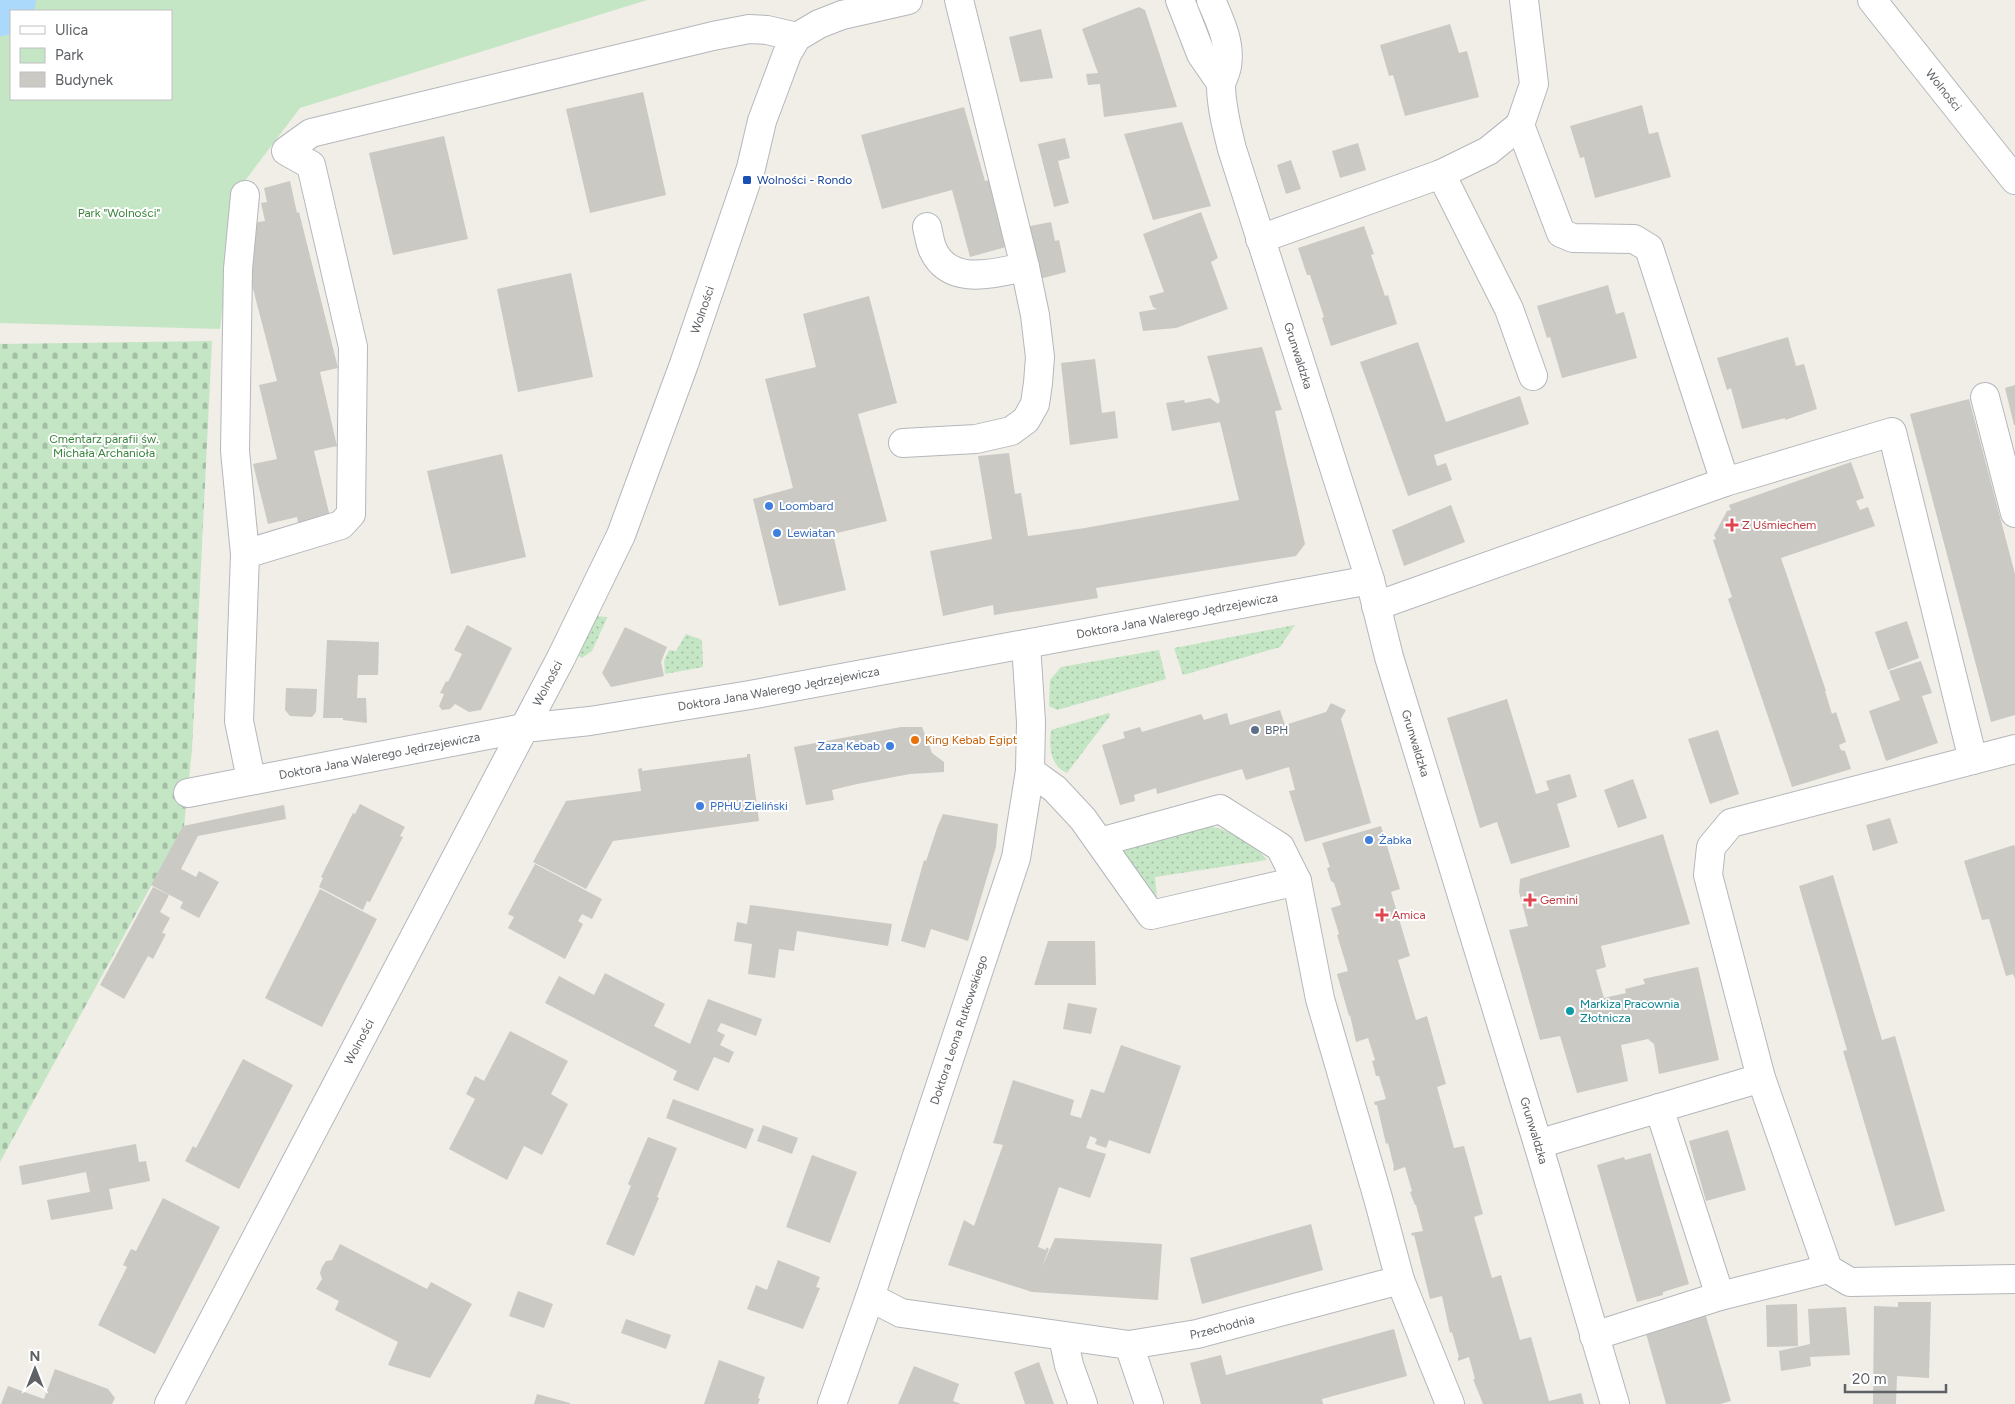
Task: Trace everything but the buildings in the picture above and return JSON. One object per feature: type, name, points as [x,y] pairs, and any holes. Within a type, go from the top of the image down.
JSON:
[{"type":"street","points":[[245,554],[341,525],[351,514],[353,347],[311,165],[286,151],[311,133],[713,36],[749,29],[767,30],[797,37],[819,24],[842,15],[908,0]]},
{"type":"street","points":[[903,443],[976,440],[1011,430],[1026,420],[1035,404],[1040,357],[1035,316],[1025,267],[959,0]]},
{"type":"street","name":"Grunwaldzka","points":[[1180,0],[1202,54],[1221,83]]},
{"type":"street","name":"Grunwaldzka","points":[[1211,0],[1223,29],[1228,50],[1227,67],[1221,83],[1225,122],[1232,149],[1373,593],[1389,657],[1538,1144],[1615,1404]]},
{"type":"street","points":[[1260,239],[1441,174],[1488,150],[1520,125],[1534,84],[1524,0]]},
{"type":"street","name":"Wolności","points":[[1872,0],[2015,180]]},
{"type":"street","name":"Wolności","points":[[169,1404],[561,658],[621,535],[684,364],[751,168],[762,121],[787,54],[797,37]]},
{"type":"street","points":[[1520,125],[1561,233],[1573,238],[1634,239],[1649,248],[1725,482]]},
{"type":"street","points":[[1441,174],[1509,309],[1533,376]]},
{"type":"street","points":[[245,195],[238,269],[235,451],[245,554],[239,721],[251,780]]},
{"type":"street","points":[[927,227],[938,260],[952,271],[967,275],[990,274],[1025,267]]},
{"type":"street","points":[[1985,397],[2015,512]]},
{"type":"street","name":"Doktora Jana Walerego Jędrzejewicza","points":[[188,793],[524,728],[590,721],[750,695],[1026,644],[1373,593],[1725,482],[1892,432],[1973,760]]},
{"type":"street","name":"Doktora Leona Rutkowskiego","points":[[832,1404],[870,1297],[1016,858],[1030,771],[1032,722],[1026,644]]},
{"type":"street","points":[[2015,749],[1731,823],[1711,847],[1708,875],[1761,1078],[1828,1269],[1850,1282],[2015,1279]]},
{"type":"street","points":[[1030,771],[1055,789],[1083,819],[1151,915],[1297,881]]},
{"type":"street","points":[[1100,842],[1220,809],[1280,847],[1297,881],[1320,1000],[1378,1198],[1389,1283],[1450,1404]]},
{"type":"street","points":[[1538,1144],[1761,1078]]},
{"type":"street","points":[[1659,1108],[1720,1296]]},
{"type":"street","points":[[1594,1336],[1720,1296],[1828,1269]]},
{"type":"street","name":"Przechodnia","points":[[870,1297],[901,1313],[1129,1345],[1197,1334],[1389,1283]]},
{"type":"street","points":[[1063,1337],[1069,1365],[1083,1404]]},
{"type":"street","points":[[1129,1345],[1148,1404]]},
{"type":"green space","name":"Park \"Wolności\"","points":[[0,0],[647,0],[300,108],[238,190],[220,329],[0,323]]},
{"type":"green space","name":"Cmentarz parafii św. Michała Archanioła","points":[[212,341],[192,750],[184,826],[0,1162],[0,344]]},
{"type":"green space","points":[[596,616],[607,618],[592,651],[582,658],[574,653]]},
{"type":"green space","points":[[1295,625],[1280,647],[1183,675],[1174,648]]},
{"type":"green space","points":[[686,634],[702,640],[703,667],[665,674],[664,661],[669,650],[676,651]]},
{"type":"green space","points":[[1159,650],[1166,679],[1057,710],[1049,706],[1050,680],[1061,667]]},
{"type":"green space","points":[[1109,713],[1110,716],[1067,773],[1061,770],[1052,755],[1051,730]]},
{"type":"green space","points":[[1210,826],[1242,838],[1256,848],[1267,860],[1155,877],[1157,897],[1155,900],[1148,900],[1120,847]]},
{"type":"waterway","points":[[0,6],[6,0]]},
{"type":"place","name":"Wolności - Rondo","points":[[747,180]]},
{"type":"place","name":"Loombard","points":[[769,506]]},
{"type":"place","name":"Z Uśmiechem","points":[[1732,525]]},
{"type":"place","name":"Lewiatan","points":[[777,533]]},
{"type":"place","name":"BPH","points":[[1255,730]]},
{"type":"place","name":"King Kebab Egipt","points":[[915,740]]},
{"type":"place","name":"Zaza Kebab","points":[[890,746]]},
{"type":"place","name":"PPHU Zieliński","points":[[700,806]]},
{"type":"place","name":"Żabka","points":[[1369,840]]},
{"type":"place","name":"Gemini","points":[[1530,900]]},
{"type":"place","name":"Amica","points":[[1382,915]]},
{"type":"place","name":"Markiza Pracownia Złotnicza","points":[[1570,1011]]}]
